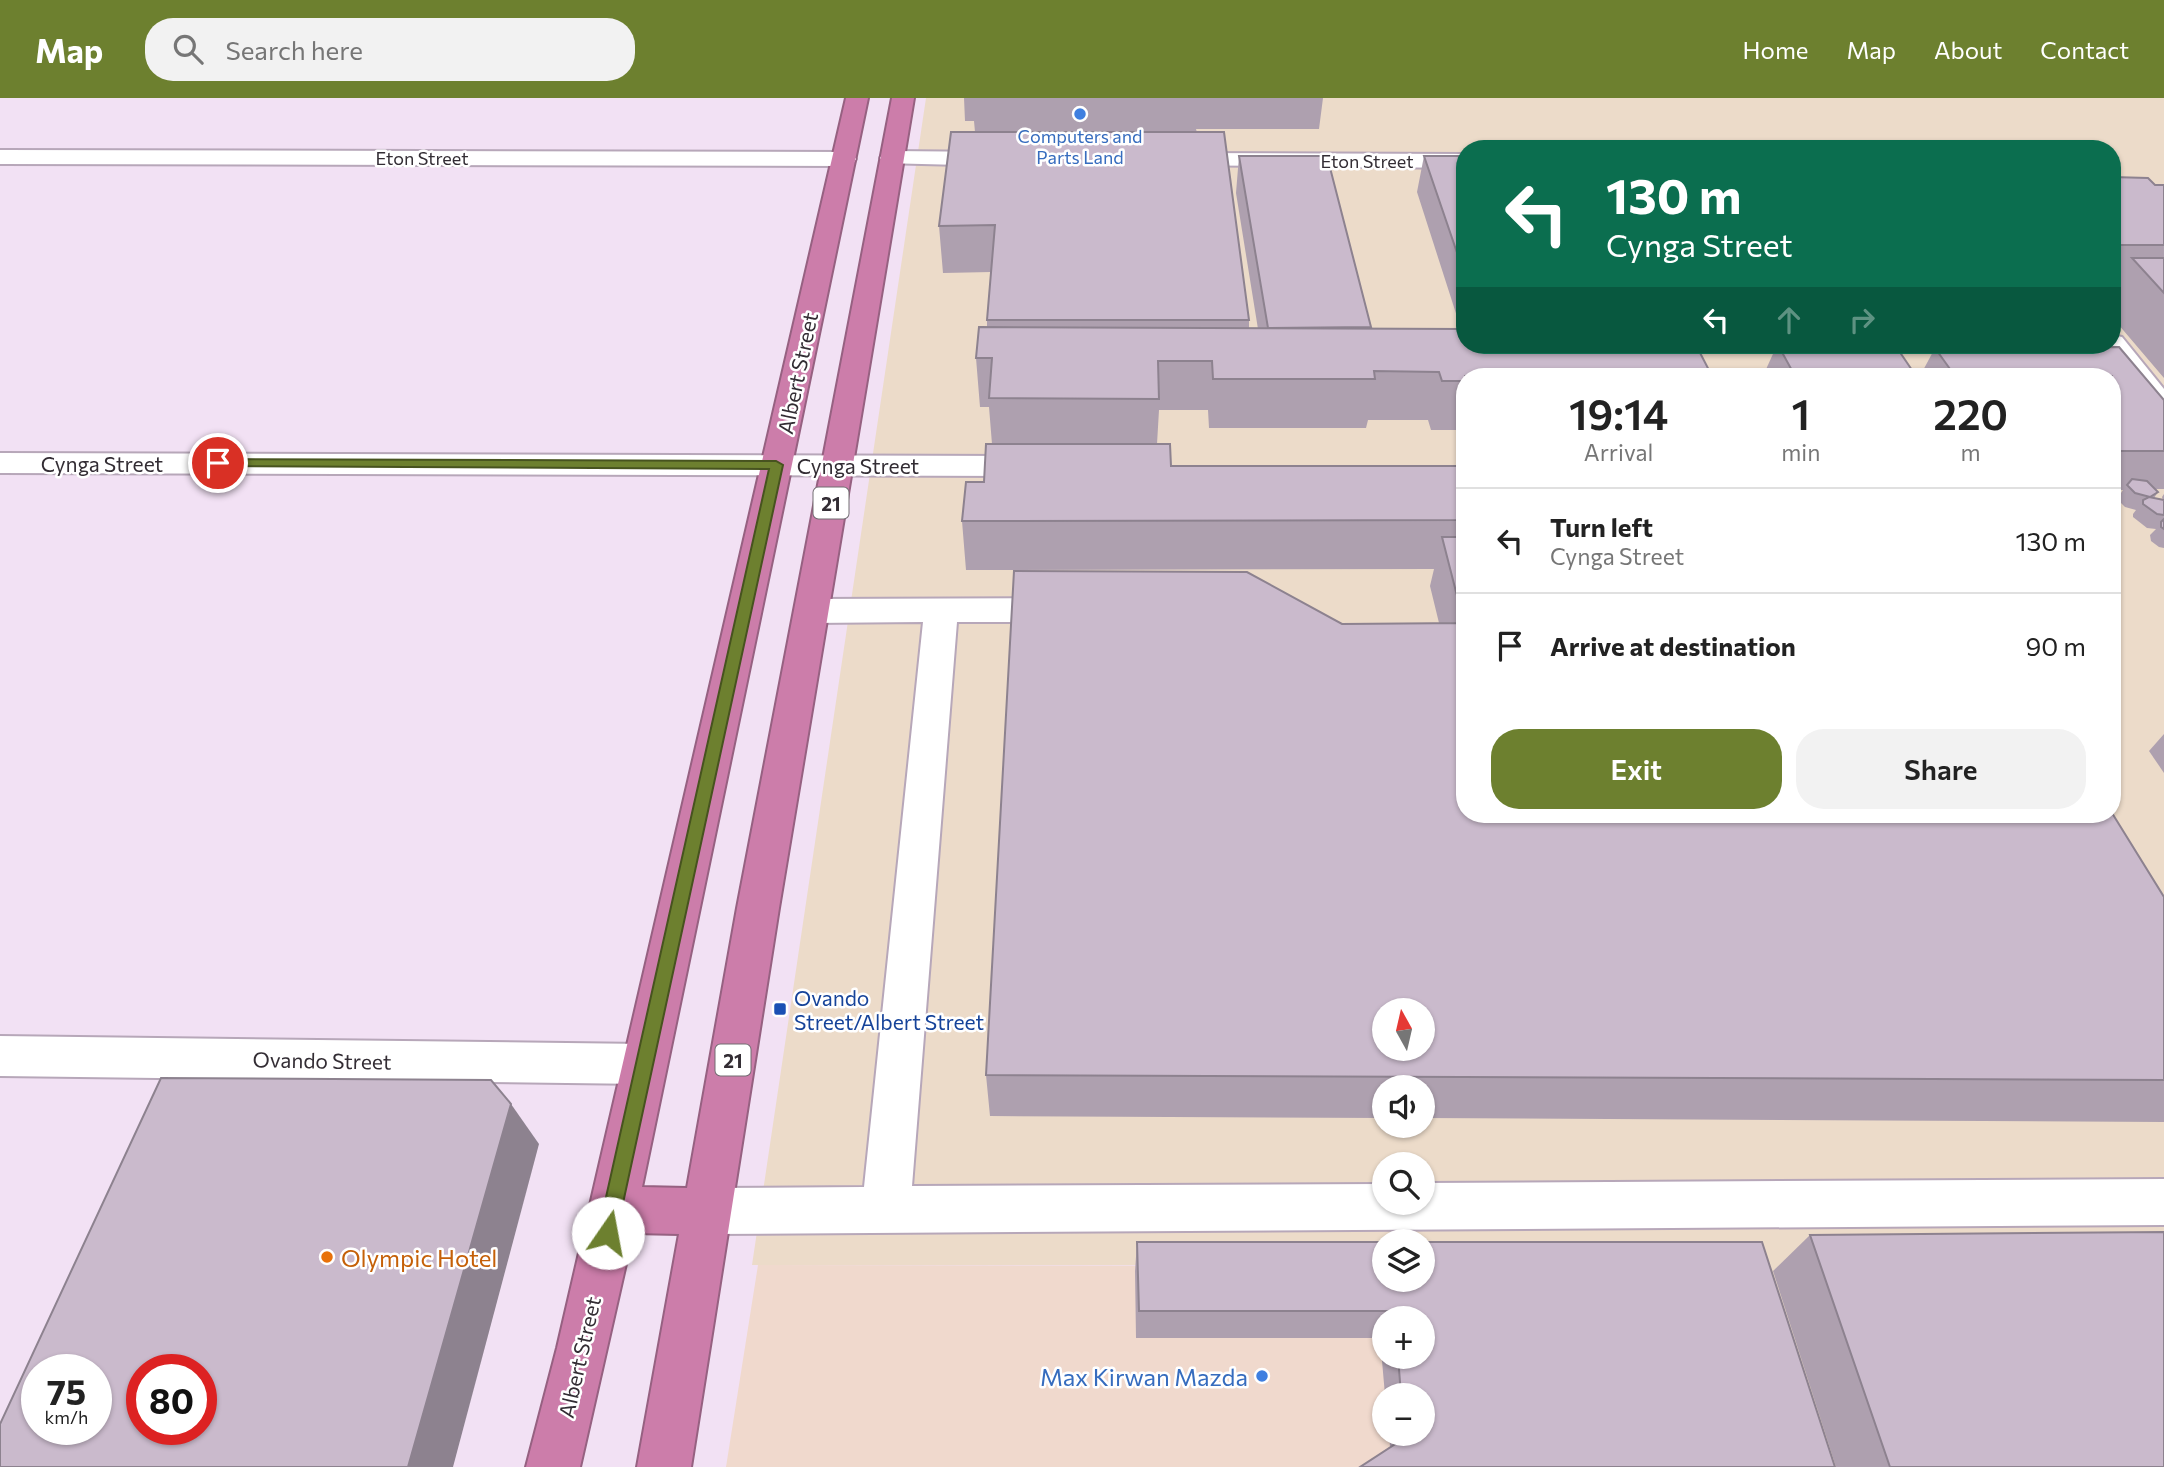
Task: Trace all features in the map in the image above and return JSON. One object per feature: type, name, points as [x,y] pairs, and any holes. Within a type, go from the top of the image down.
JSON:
[{"type":"highway","name":"Albert Street","points":[[553,1467],[613,1210],[857,98]]},
{"type":"highway","name":"21","points":[[664,1467],[903,98]]},
{"type":"highway","points":[[844,159],[892,158]]},
{"type":"highway","points":[[613,1210],[707,1211]]},
{"type":"street","name":"Eton Street","points":[[0,157],[844,159]]},
{"type":"street","points":[[892,158],[1022,159]]},
{"type":"street","name":"Eton Street","points":[[1146,160],[1456,161]]},
{"type":"street","points":[[2121,354],[2164,409]]},
{"type":"street","name":"Cynga Street","points":[[0,463],[1067,467]]},
{"type":"street","points":[[812,611],[1091,610]]},
{"type":"street","points":[[886,1210],[941,611]]},
{"type":"street","name":"Ovando Street","points":[[0,1056],[645,1064]]},
{"type":"street","points":[[707,1211],[2164,1202]]},
{"type":"shaded area","points":[[926,98],[2164,98],[2164,1467],[1818,1467],[1435,1271],[1435,1229],[1372,1229],[1372,1265],[752,1265]]},
{"type":"shaded area","name":"Max Kirwan Mazda","points":[[758,1265],[1372,1266],[1372,1292],[1435,1292],[1435,1285],[1815,1467],[726,1467]]},
{"type":"building","points":[[951,132],[1224,132],[1249,320],[987,320],[995,225],[939,226]]},
{"type":"building","points":[[1239,156],[1327,156],[1371,327],[1268,328]]},
{"type":"building","points":[[1424,156],[1456,156],[1456,250]]},
{"type":"building","points":[[2121,177],[2148,178],[2155,185],[2164,185],[2164,245],[2121,245]]},
{"type":"building","points":[[2132,258],[2164,258],[2164,293]]},
{"type":"building","points":[[979,327],[1456,329],[1456,354],[1701,354],[1708,368],[1456,368],[1456,381],[1442,381],[1439,372],[1374,371],[1375,379],[1213,379],[1212,361],[1158,361],[1159,399],[989,398],[992,358],[976,358]]},
{"type":"building","points":[[2121,349],[2164,400],[2164,451],[2121,451],[2121,368],[1949,368],[1939,354],[2121,354]]},
{"type":"building","points":[[1783,354],[1901,354],[1911,368],[1791,368]]},
{"type":"building","points":[[986,444],[1170,444],[1171,466],[1456,466],[1456,520],[962,521],[966,482],[984,482]]},
{"type":"building","points":[[2132,479],[2147,481],[2158,492],[2150,497],[2135,493],[2127,485]]},
{"type":"building","points":[[2149,497],[2164,500],[2164,515],[2157,514],[2143,504],[2143,500]]},
{"type":"building","points":[[1442,537],[1456,537],[1456,592]]},
{"type":"building","points":[[1014,571],[1247,572],[1342,624],[1456,623],[1456,823],[2118,823],[2164,897],[2164,1080],[986,1075]]},
{"type":"building","name":"Olympic Hotel","points":[[161,1078],[491,1080],[511,1104],[408,1467],[0,1467],[0,1424],[21,1379],[21,1445],[112,1445],[112,1354],[33,1354]]},
{"type":"building","points":[[2164,1232],[2164,1467],[1890,1467],[1810,1235]]},
{"type":"building","points":[[1137,1242],[1372,1242],[1372,1292],[1435,1292],[1435,1242],[1762,1242],[1835,1467],[1360,1467],[1392,1446],[1435,1446],[1435,1383],[1400,1383],[1399,1369],[1435,1369],[1435,1306],[1372,1306],[1372,1311],[1139,1311]]},
{"type":"place","name":"Computers and Parts Land","points":[[1080,114]]},
{"type":"place","name":"Ovando Street/Albert Street","points":[[780,1009]]},
{"type":"place","name":"Olympic Hotel","points":[[327,1257]]},
{"type":"place","name":"Max Kirwan Mazda","points":[[1262,1376]]},
{"type":"route","points":[[218,463],[776,465],[608,1233]]}]
